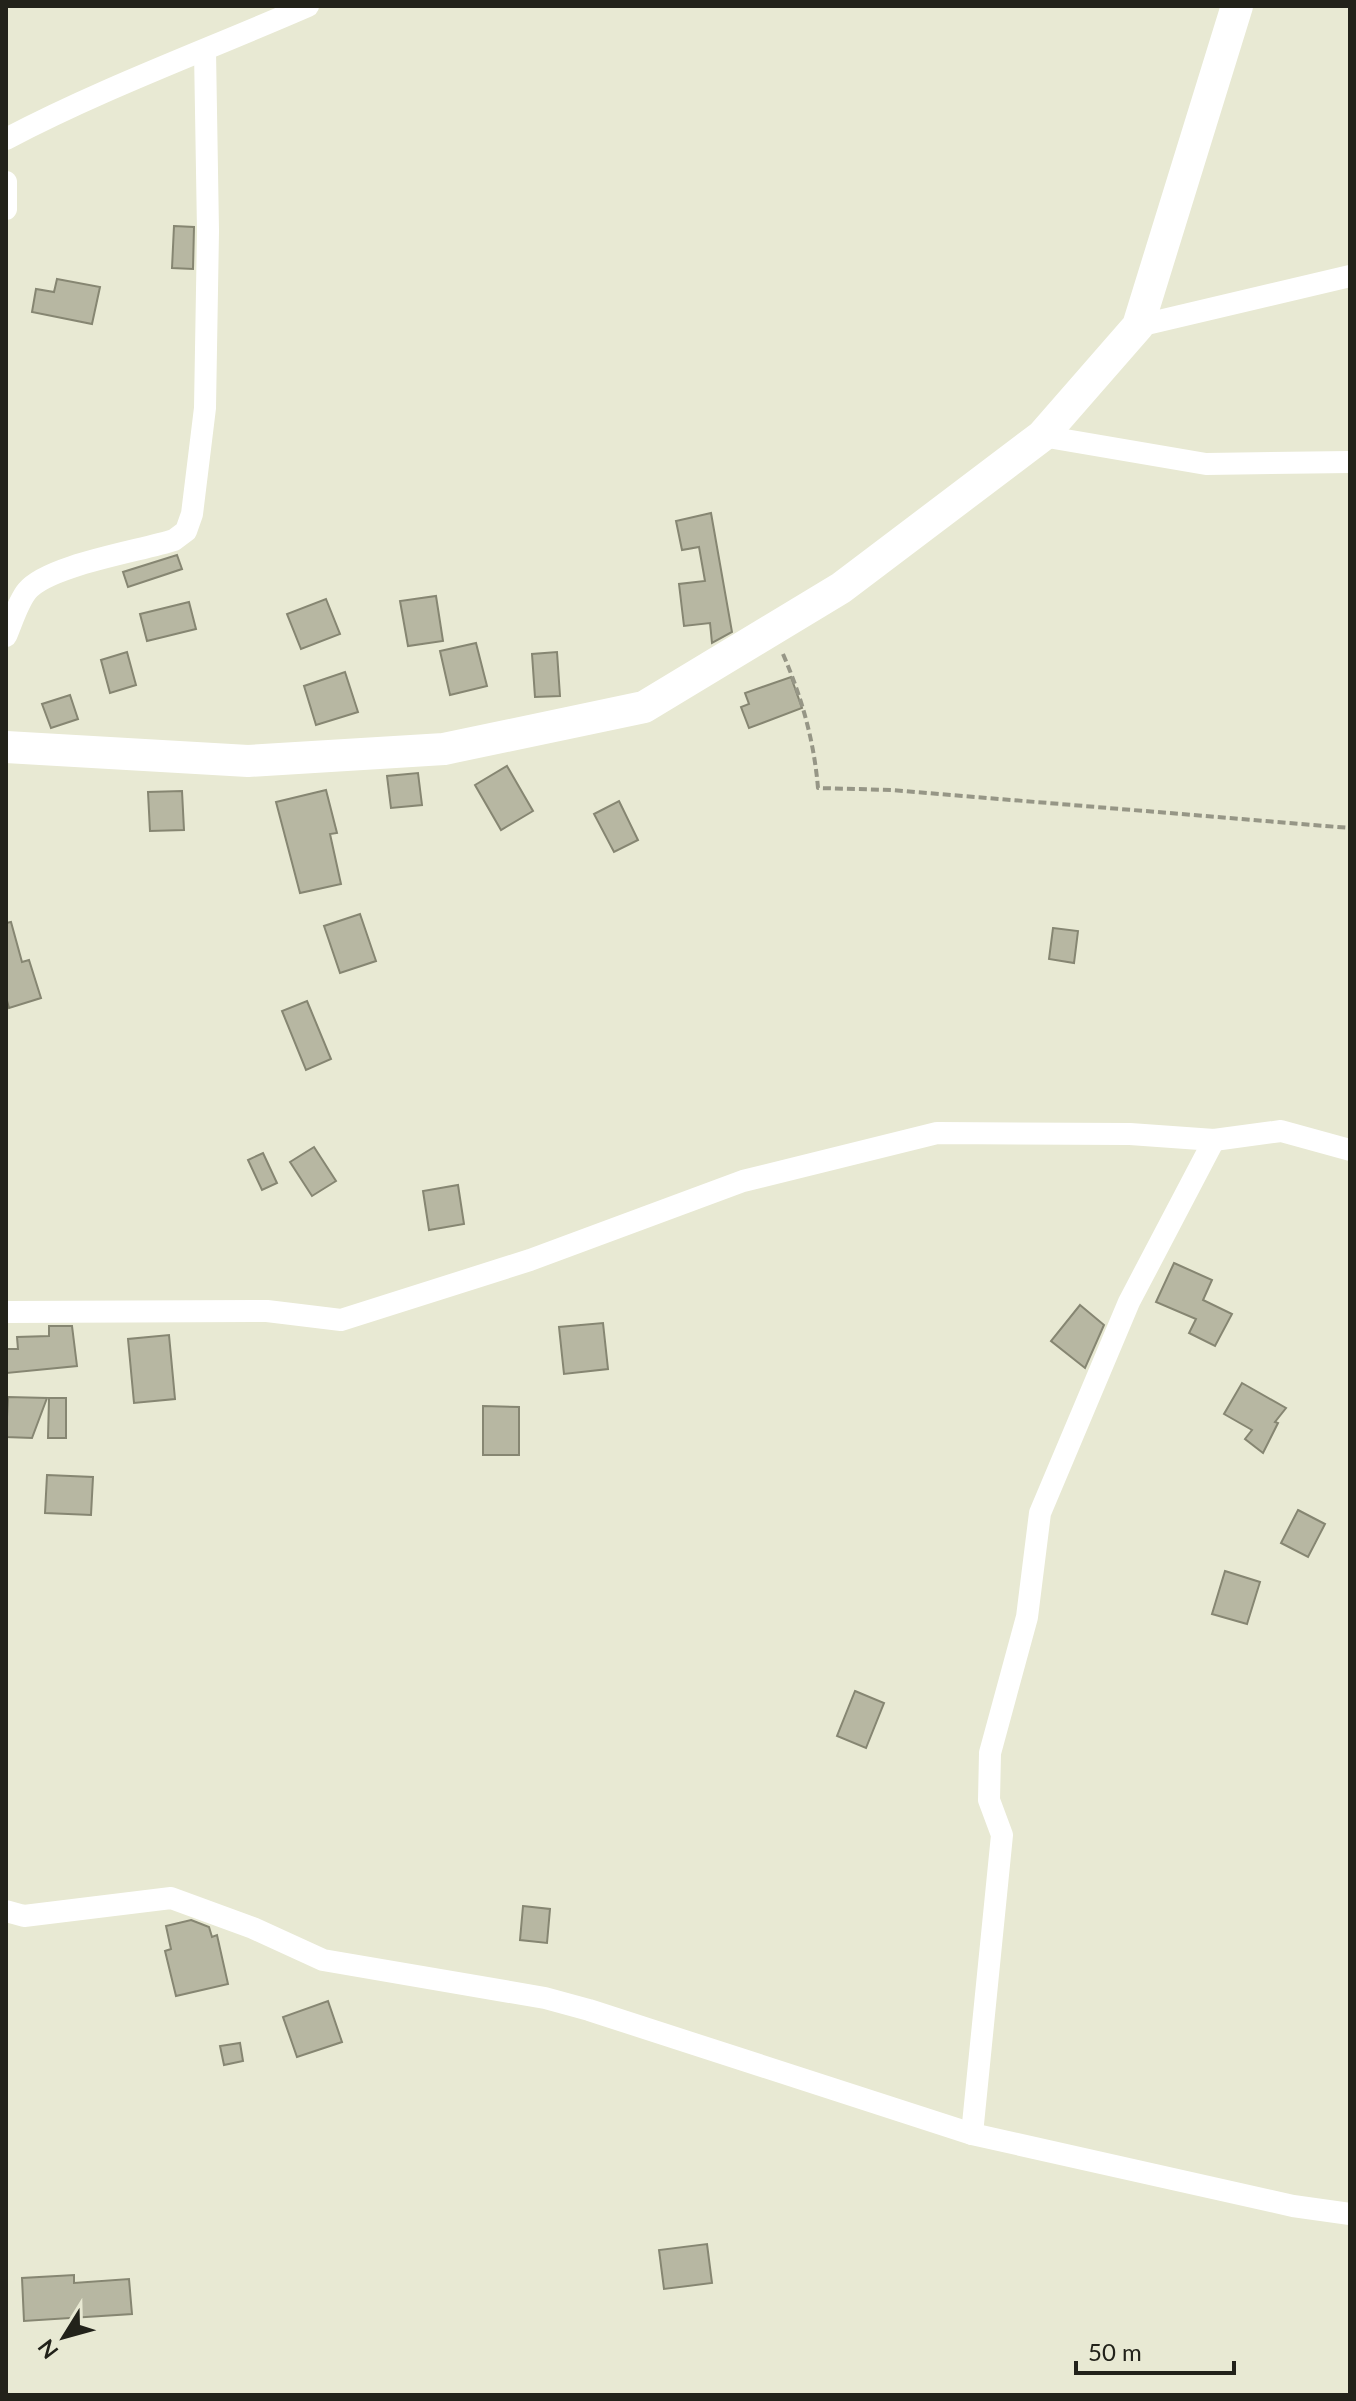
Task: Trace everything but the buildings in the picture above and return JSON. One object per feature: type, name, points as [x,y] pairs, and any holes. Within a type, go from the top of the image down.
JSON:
[{"type":"street","points":[[6,139],[68,106],[308,6]]},
{"type":"street","points":[[6,747],[248,761],[444,749],[644,707],[841,588],[1042,436],[1138,326],[1237,6]]},
{"type":"street","points":[[6,636],[27,590],[42,580],[74,566],[174,540],[186,531],[192,514],[205,408],[208,231],[205,51]]},
{"type":"street","points":[[6,182],[6,209]]},
{"type":"street","points":[[1138,326],[1350,276]]},
{"type":"street","points":[[1042,436],[1206,464],[1350,462]]},
{"type":"street","points":[[6,1312],[267,1311],[341,1320],[530,1260],[743,1181],[937,1133],[1130,1134],[1214,1140],[1281,1131],[1350,1150]]},
{"type":"street","points":[[972,2134],[1002,1835],[989,1800],[990,1753],[1027,1617],[1040,1513],[1129,1302],[1214,1140]]},
{"type":"street","points":[[6,1911],[24,1916],[171,1898],[253,1928],[323,1960],[545,1998],[972,2134],[1293,2206],[1350,2214]]},
{"type":"path","points":[[772,629],[800,693],[815,751],[818,788],[891,790],[1350,828]]}]
